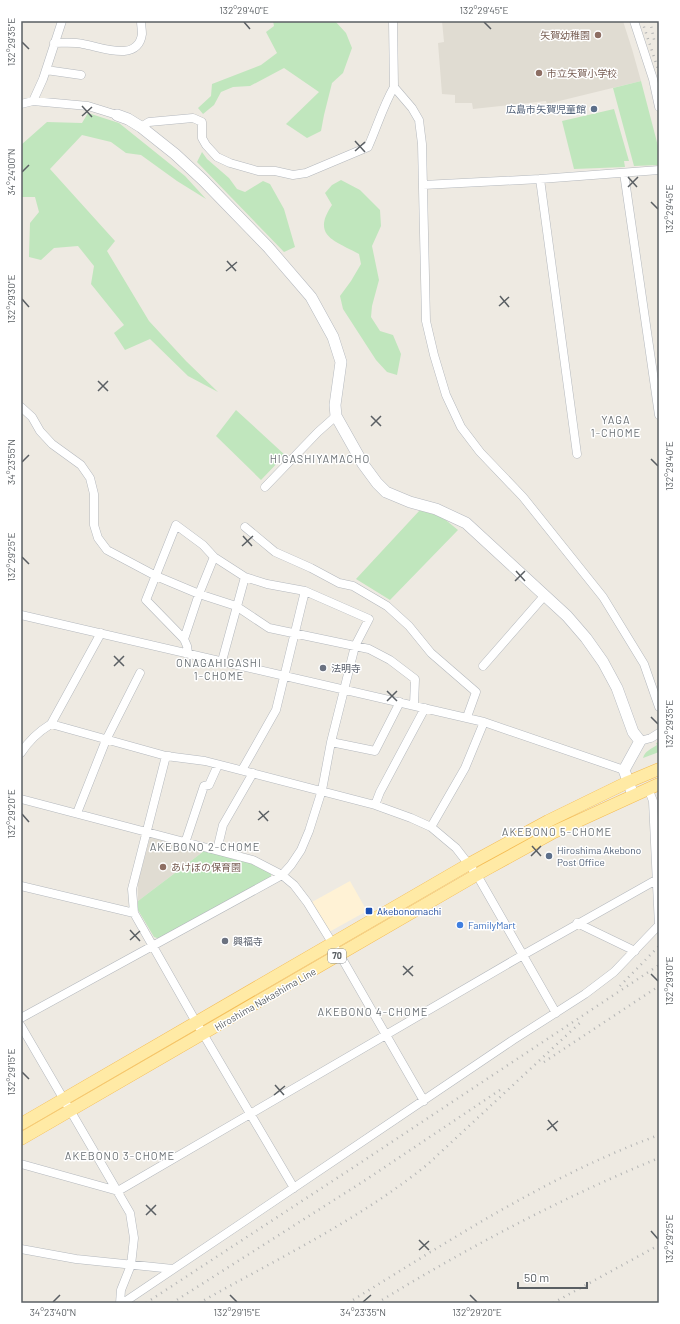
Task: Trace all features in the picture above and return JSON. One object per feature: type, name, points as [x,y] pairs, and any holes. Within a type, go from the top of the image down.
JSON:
[{"type":"main road","name":"Hiroshima Nakashima Line","points":[[21,1124],[469,864],[548,821],[655,770]]},
{"type":"main road","name":"Hiroshima Nakashima Line","points":[[21,1139],[554,832],[633,795],[655,794]]},
{"type":"street","points":[[34,101],[62,21]]},
{"type":"street","points":[[54,42],[81,44],[120,52],[130,50],[139,43],[142,34],[141,21]]},
{"type":"street","points":[[393,21],[394,87],[412,108],[419,120],[422,144],[426,321],[446,395],[461,426],[480,452],[522,498],[603,597],[644,664],[659,707]]},
{"type":"street","points":[[634,21],[653,80],[659,107]]},
{"type":"street","points":[[46,70],[81,74]]},
{"type":"street","points":[[141,127],[149,122],[193,118],[202,122],[202,138],[217,157],[230,163],[258,171],[275,171],[293,175],[306,173],[368,147],[376,130],[380,116],[394,87]]},
{"type":"street","points":[[21,104],[34,101],[88,106],[128,119],[141,127],[175,154],[203,180],[268,247],[311,297],[333,337],[341,362],[335,404],[336,416],[363,464],[376,483],[386,492],[410,502],[436,509],[466,523],[567,616],[586,638],[603,662],[617,688],[633,732],[640,741]]},
{"type":"street","points":[[423,185],[540,179],[659,170]]},
{"type":"street","points":[[624,173],[659,415]]},
{"type":"street","points":[[540,179],[577,454]]},
{"type":"street","points":[[21,408],[32,417],[40,431],[52,444],[81,465],[90,478],[94,494],[94,525],[98,538],[107,550],[156,576],[199,594],[236,606],[269,628],[368,649],[390,660],[415,679],[414,705]]},
{"type":"street","points":[[265,487],[318,432],[336,416]]},
{"type":"street","points":[[21,1018],[282,875],[292,865],[309,831],[322,790],[331,742],[355,646],[369,619],[305,592],[267,584],[245,577],[214,557],[203,545],[176,525],[146,600],[184,639],[188,653]]},
{"type":"street","points":[[245,527],[276,552],[339,583],[353,586],[387,606],[409,626],[431,653],[476,692],[467,717]]},
{"type":"street","points":[[184,639],[199,594],[214,557]]},
{"type":"street","points":[[222,661],[245,577]]},
{"type":"street","points":[[242,770],[276,710],[305,592]]},
{"type":"street","points":[[483,666],[545,595]]},
{"type":"street","points":[[21,615],[467,717],[624,770]]},
{"type":"street","points":[[21,753],[28,742],[38,732],[51,724],[101,633]]},
{"type":"street","points":[[77,813],[106,740],[140,673]]},
{"type":"street","points":[[331,742],[375,751],[400,702]]},
{"type":"street","points":[[375,805],[380,792],[425,708]]},
{"type":"street","points":[[431,827],[465,768],[484,722]]},
{"type":"street","points":[[51,724],[166,756],[205,761],[322,790],[375,805],[431,827],[456,848],[478,875],[556,1012]]},
{"type":"street","points":[[633,795],[624,770],[640,741],[651,738],[659,733]]},
{"type":"street","points":[[166,756],[132,889],[134,913],[203,1035],[294,1188]]},
{"type":"street","points":[[655,770],[659,762]]},
{"type":"street","points":[[185,843],[204,786],[209,785],[218,765]]},
{"type":"street","points":[[217,850],[223,825],[253,773]]},
{"type":"street","points":[[123,1303],[585,994],[614,972],[659,926],[655,794]]},
{"type":"street","points":[[21,799],[253,860],[282,875],[294,885],[307,902],[340,955],[424,1101]]},
{"type":"street","points":[[21,1164],[118,1191],[523,955],[658,880]]},
{"type":"street","points":[[21,886],[134,913]]},
{"type":"street","points":[[577,924],[635,951]]},
{"type":"street","points":[[21,1026],[130,1214],[134,1238],[131,1265],[121,1290],[120,1303]]},
{"type":"street","points":[[21,1249],[76,1259],[173,1270]]},
{"type":"shaded area","name":"市立矢賀小学校","points":[[442,21],[623,21],[641,81],[547,104],[546,101],[473,109],[472,103],[455,103],[455,95],[442,94],[438,43],[444,42]]},
{"type":"shaded area","name":"あけぼの保育園","points":[[152,837],[204,851],[138,901],[138,882],[150,838]]},
{"type":"shaded area","points":[[350,881],[367,911],[329,932],[312,902]]},
{"type":"green space","points":[[273,21],[335,21],[346,33],[352,48],[343,73],[332,83],[321,131],[307,138],[286,124],[319,92],[284,68],[250,86],[233,87],[221,92],[214,105],[203,114],[198,108],[211,96],[212,84],[261,65],[277,53],[266,32],[274,26]]},
{"type":"green space","points":[[641,81],[659,150],[659,165],[634,166],[613,88]]},
{"type":"green space","points":[[614,109],[629,161],[624,161],[625,167],[574,169],[562,121]]},
{"type":"green space","points":[[88,113],[119,123],[185,176],[206,199],[177,181],[141,155],[126,153],[111,142],[82,135],[50,169],[115,241],[107,251],[149,321],[186,361],[218,392],[188,376],[150,339],[125,350],[114,333],[124,325],[91,284],[94,266],[78,246],[54,248],[41,260],[29,257],[30,223],[39,212],[35,197],[21,197],[21,145],[47,122],[82,123]]},
{"type":"green space","points":[[202,152],[207,159],[229,178],[237,189],[245,192],[263,181],[270,184],[284,209],[295,247],[284,252],[197,162]]},
{"type":"green space","points":[[341,180],[360,190],[380,210],[381,226],[372,246],[379,280],[372,306],[371,317],[380,331],[393,335],[401,354],[397,375],[387,372],[376,360],[343,309],[340,296],[361,264],[359,254],[334,241],[325,231],[324,224],[326,215],[332,205],[325,193],[332,185]]},
{"type":"green space","points":[[236,410],[285,455],[261,480],[216,436]]},
{"type":"green space","points":[[420,510],[442,517],[458,530],[390,600],[356,579]]},
{"type":"green space","points":[[659,742],[659,752],[643,758],[647,752],[657,745],[656,743]]},
{"type":"green space","points":[[204,851],[253,864],[271,873],[271,877],[160,939],[154,937],[138,910],[138,901]]},
{"type":"railway","points":[[642,21],[659,72]]},
{"type":"railway","points":[[650,21],[655,44]]},
{"type":"railway","points":[[620,986],[659,946]]},
{"type":"railway","points":[[146,1303],[659,965]]},
{"type":"railway","points":[[544,1062],[659,986]]},
{"type":"railway","points":[[199,1303],[317,1238],[346,1221],[402,1184],[428,1164],[583,1020]]},
{"type":"railway","points":[[172,1303],[364,1181],[500,1090]]},
{"type":"railway","points":[[348,1303],[499,1211],[577,1170],[618,1151],[659,1135]]},
{"type":"railway","points":[[377,1303],[480,1243],[550,1207],[622,1173],[659,1158]]},
{"type":"railway","points":[[553,1303],[659,1245]]},
{"type":"place","name":"矢賀幼稚園","points":[[598,35]]},
{"type":"place","name":"市立矢賀小学校","points":[[539,73]]},
{"type":"place","name":"広島市矢賀児童館","points":[[594,109]]},
{"type":"place","name":"法明寺","points":[[323,668]]},
{"type":"place","name":"Hiroshima Akebono Post Office","points":[[549,856]]},
{"type":"place","name":"あけぼの保育園","points":[[163,867]]},
{"type":"place","name":"Akebonomachi","points":[[369,911]]},
{"type":"place","name":"FamilyMart","points":[[460,925]]},
{"type":"place","name":"興福寺","points":[[225,941]]},
{"type":"district","name":"YAGA 1-CHOME","points":[[616,426]]},
{"type":"district","name":"HIGASHIYAMACHO","points":[[320,459]]},
{"type":"district","name":"ONAGAHIGASHI 1-CHOME","points":[[219,669]]},
{"type":"district","name":"AKEBONO 5-CHOME","points":[[557,832]]},
{"type":"district","name":"AKEBONO 2-CHOME","points":[[205,847]]},
{"type":"district","name":"AKEBONO 4-CHOME","points":[[373,1012]]},
{"type":"district","name":"AKEBONO 3-CHOME","points":[[120,1156]]}]
